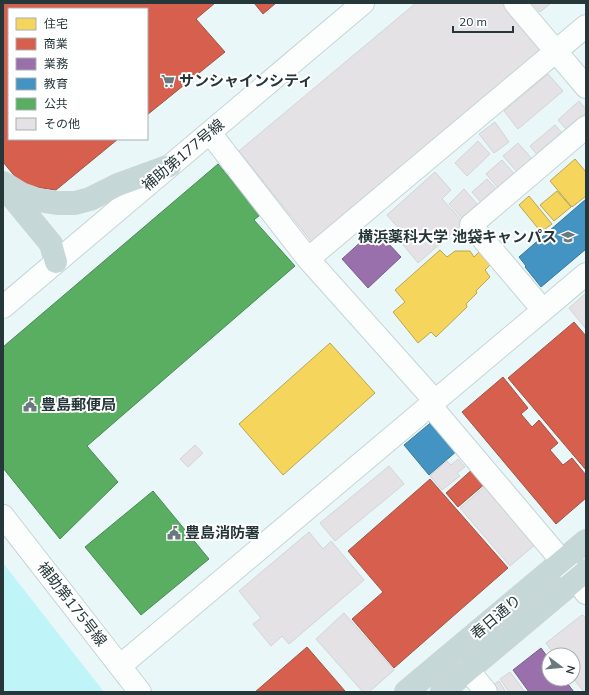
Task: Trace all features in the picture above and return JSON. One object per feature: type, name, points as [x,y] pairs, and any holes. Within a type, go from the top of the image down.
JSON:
[{"type":"highway","points":[[3,184],[21,194],[38,200],[57,203],[75,203],[90,199],[118,185],[170,166]]},
{"type":"highway","points":[[3,184],[51,244],[56,262]]},
{"type":"highway","points":[[3,208],[42,254],[56,262]]},
{"type":"highway","name":"春日通り","points":[[406,692],[586,541]]},
{"type":"highway","name":"春日通り","points":[[442,692],[468,670],[583,581]]},
{"type":"street","name":"補助第177号線","points":[[3,307],[363,3]]},
{"type":"street","points":[[515,3],[586,87]]},
{"type":"street","points":[[308,259],[586,26]]},
{"type":"street","points":[[543,310],[471,225],[586,127]]},
{"type":"street","points":[[210,132],[308,259],[432,403],[562,561],[583,581]]},
{"type":"street","points":[[120,666],[586,274]]},
{"type":"street","name":"補助第175号線","points":[[3,516],[140,692]]},
{"type":"street","points":[[468,670],[486,692]]},
{"type":"shaded area","points":[[3,563],[104,692],[3,692]]},
{"type":"building: 住宅","points":[[575,159],[586,172],[586,196],[572,207],[550,181]]},
{"type":"building: 住宅","points":[[557,191],[571,207],[554,221],[540,205]]},
{"type":"building: 住宅","points":[[529,196],[552,224],[541,232],[519,205]]},
{"type":"building: 住宅","points":[[440,250],[447,257],[455,251],[470,251],[474,257],[479,252],[490,265],[485,270],[490,277],[466,304],[467,307],[436,337],[431,332],[418,343],[393,312],[405,302],[395,290]]},
{"type":"building: 住宅","points":[[330,343],[375,393],[283,475],[239,424]]},
{"type":"building: 商業","name":"サンシャインシティ","points":[[3,3],[215,3],[196,19],[225,52],[148,114],[148,8],[8,8],[8,140],[117,140],[56,190],[22,185],[3,162]]},
{"type":"building: 商業","points":[[254,3],[276,3],[263,14]]},
{"type":"building: 商業","points":[[574,322],[586,336],[586,470],[508,378]]},
{"type":"building: 商業","points":[[503,377],[528,408],[521,414],[532,427],[539,420],[558,443],[550,450],[563,465],[572,458],[586,475],[586,498],[556,524],[462,412]]},
{"type":"building: 商業","points":[[475,467],[487,482],[458,507],[446,493]]},
{"type":"building: 商業","points":[[430,479],[508,568],[394,668],[352,619],[383,592],[348,551]]},
{"type":"building: 商業","points":[[307,647],[345,691],[255,692]]},
{"type":"building: 業務","points":[[375,229],[401,257],[368,288],[342,259]]},
{"type":"building: 業務","points":[[541,648],[541,687],[570,687],[574,692],[529,692],[513,670]]},
{"type":"building: 教育","points":[[586,199],[586,249],[541,287],[519,257]]},
{"type":"building: 教育","points":[[434,420],[458,450],[429,475],[404,445]]},
{"type":"building: 公共","name":"豊島郵便局","points":[[218,164],[260,215],[254,220],[295,266],[87,446],[118,482],[60,539],[3,468],[3,347]]},
{"type":"building: 公共","points":[[153,491],[209,559],[141,615],[85,547]]},
{"type":"building: その他","points":[[416,3],[503,3],[544,51],[315,246],[239,151]]},
{"type":"building: その他","points":[[532,3],[551,3],[540,12]]},
{"type":"building: その他","points":[[548,74],[563,91],[518,129],[504,111]]},
{"type":"building: その他","points":[[579,101],[586,109],[586,113],[567,130],[558,120]]},
{"type":"building: その他","points":[[495,122],[509,142],[494,153],[479,134]]},
{"type":"building: その他","points":[[555,125],[564,135],[539,157],[530,146]]},
{"type":"building: その他","points":[[478,141],[490,154],[467,176],[455,163]]},
{"type":"building: その他","points":[[518,143],[533,160],[518,173],[503,156]]},
{"type":"building: その他","points":[[502,160],[517,177],[501,191],[486,174]]},
{"type":"building: その他","points":[[435,172],[451,190],[442,199],[464,223],[418,263],[396,236],[401,231],[387,215]]},
{"type":"building: その他","points":[[487,179],[500,193],[485,207],[472,192]]},
{"type":"building: その他","points":[[464,189],[477,204],[462,218],[449,204]]},
{"type":"building: その他","points":[[586,293],[586,329],[569,308]]},
{"type":"building: その他","points":[[195,445],[203,453],[188,467],[180,459]]},
{"type":"building: その他","points":[[458,459],[465,467],[457,473],[460,476],[442,490],[430,476],[447,461],[451,465]]},
{"type":"building: その他","points":[[389,466],[404,484],[335,541],[320,523]]},
{"type":"building: その他","points":[[486,485],[537,543],[510,566],[460,508]]},
{"type":"building: その他","points":[[309,532],[323,549],[331,541],[364,580],[289,644],[282,636],[271,646],[253,624],[261,618],[239,591]]},
{"type":"building: その他","points":[[344,613],[394,670],[369,692],[363,692],[316,639]]},
{"type":"building: その他","points":[[582,615],[586,617],[586,692],[584,692],[580,687],[581,647],[549,647],[546,643]]},
{"type":"building: その他","points":[[510,672],[525,692],[509,692],[500,679]]},
{"type":"building: その他","points":[[499,681],[506,692],[492,692],[489,688]]},
{"type":"place","name":"サンシャインシティ","points":[[168,81]]},
{"type":"place","name":"横浜薬科大学 池袋キャンパス","points":[[568,237]]},
{"type":"place","name":"豊島郵便局","points":[[30,405]]},
{"type":"place","name":"豊島消防署","points":[[174,533]]}]
